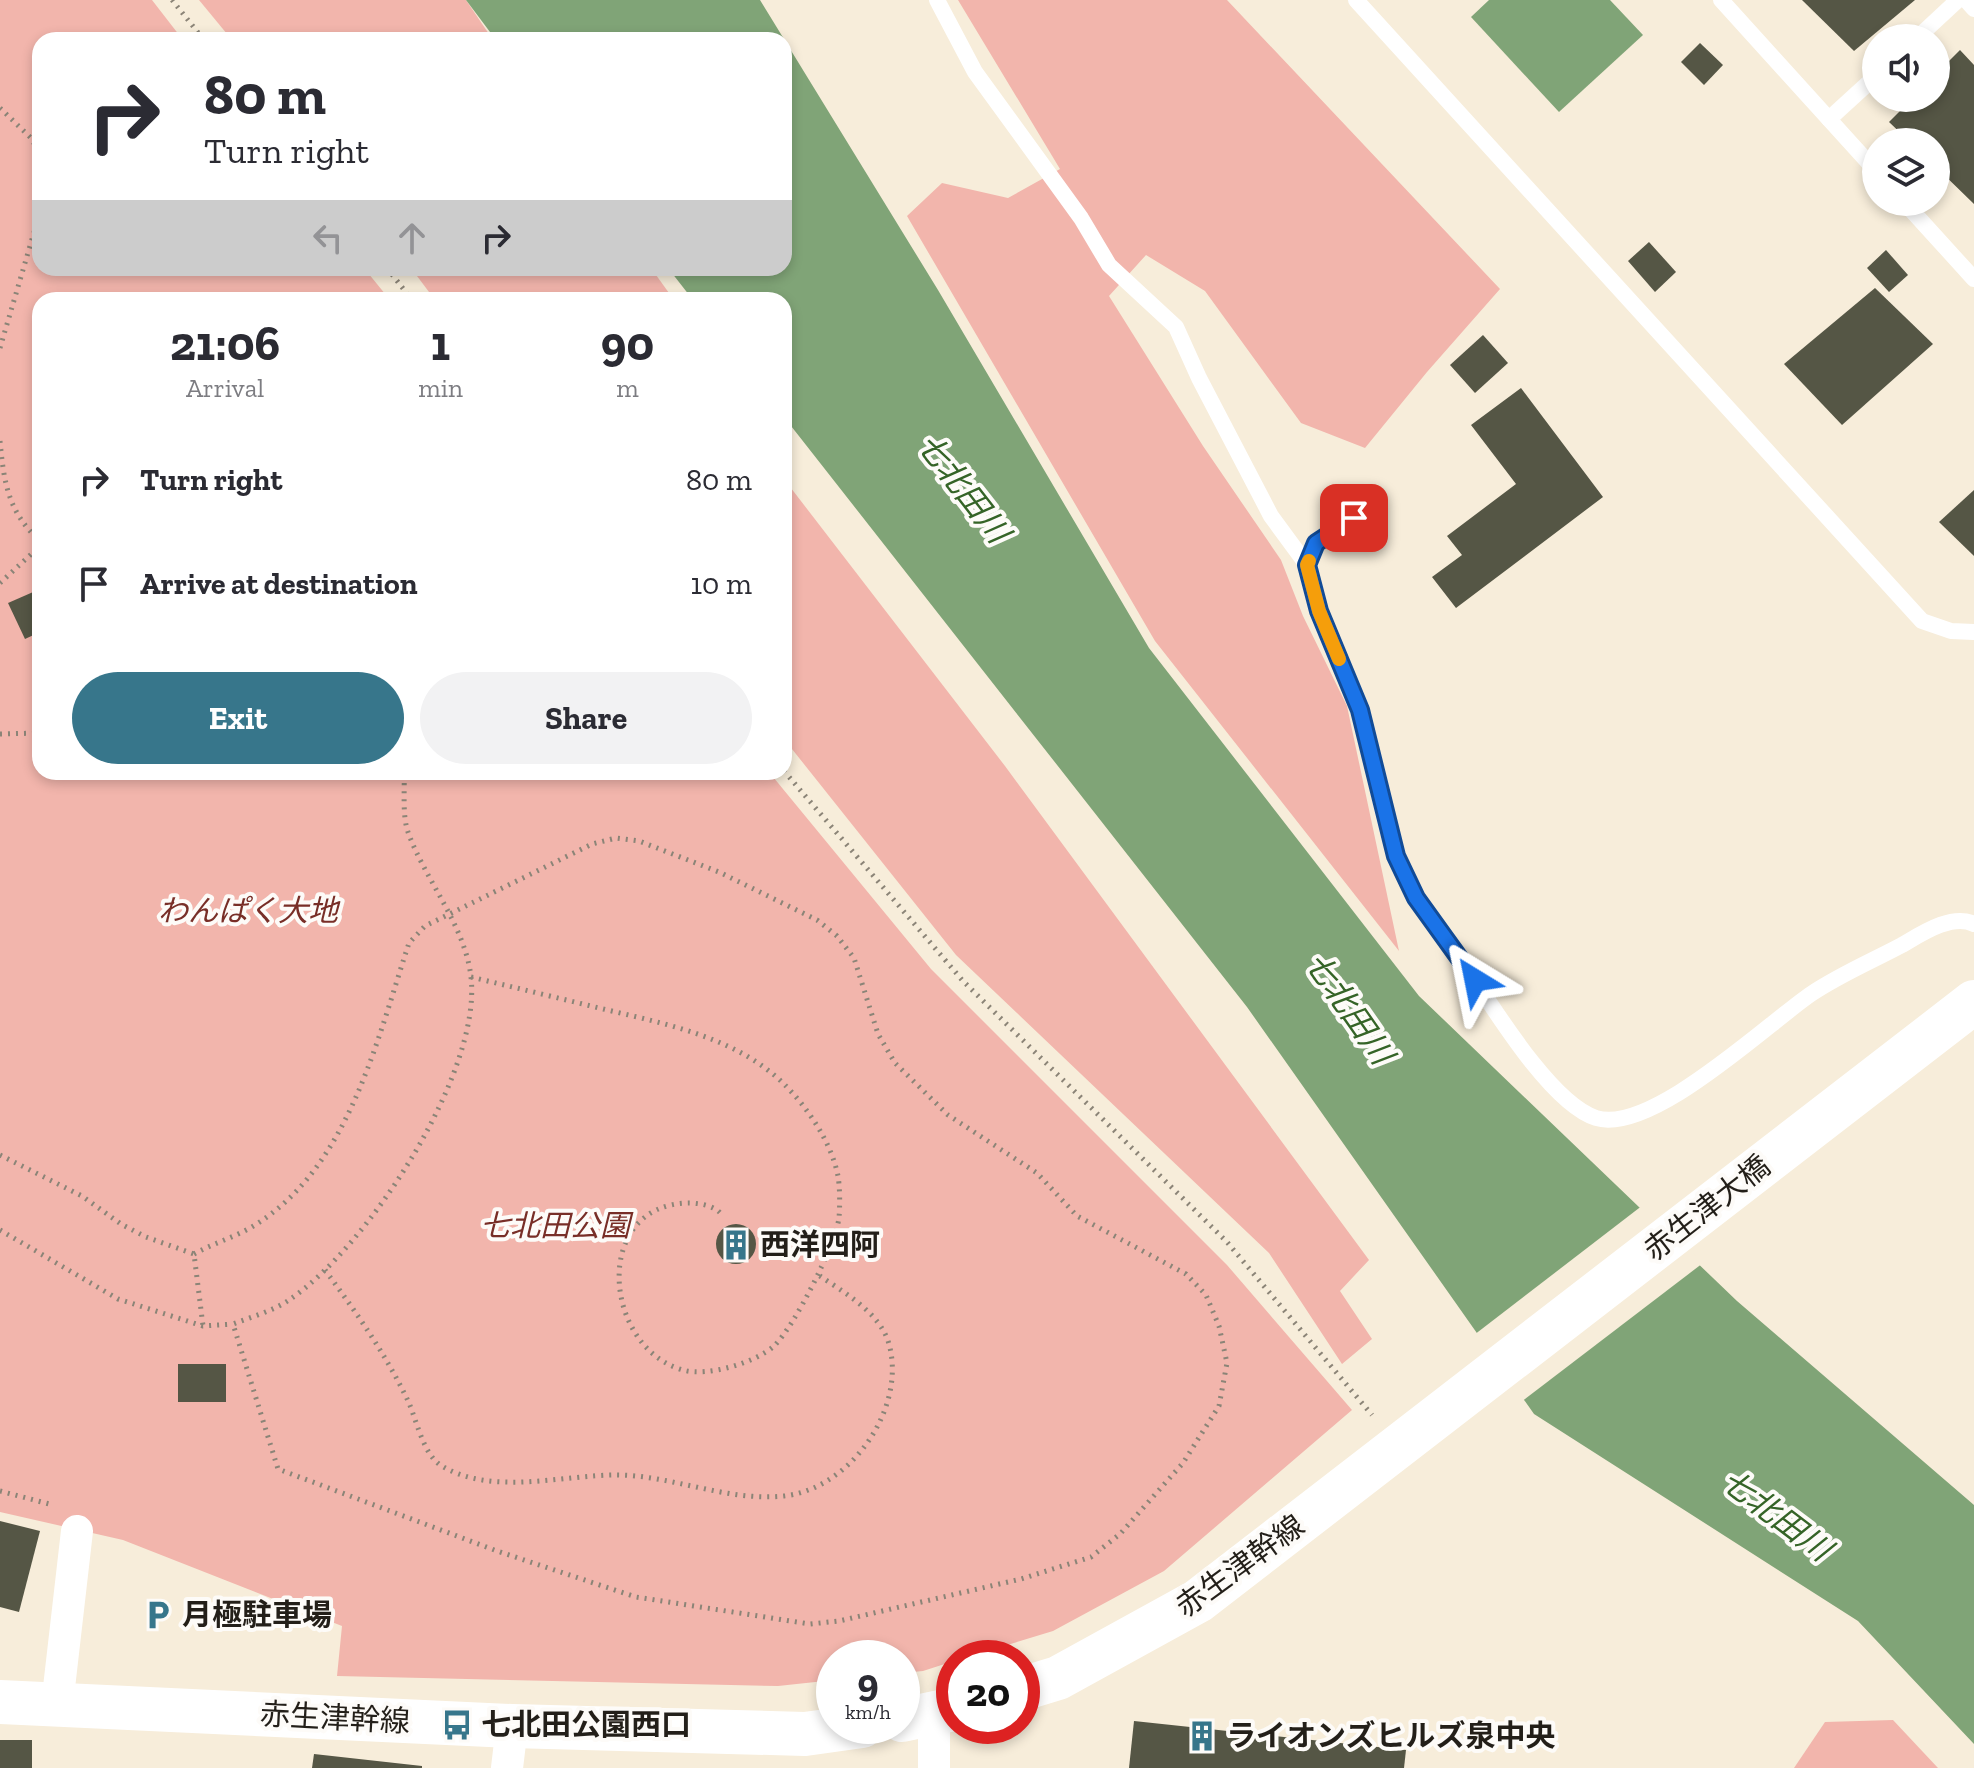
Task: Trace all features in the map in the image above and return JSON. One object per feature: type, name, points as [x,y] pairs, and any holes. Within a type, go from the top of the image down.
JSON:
[{"type":"street","name":"赤生津大橋","points":[[1441,1414],[1973,1002]]},
{"type":"street","name":"赤生津幹線","points":[[1040,1684],[1058,1678],[1198,1601],[1441,1414]]},
{"type":"street","points":[[57,1705],[77,1531]]},
{"type":"street","name":"赤生津幹線","points":[[0,1702],[509,1747],[816,1732]]},
{"type":"street","points":[[930,1715],[934,1768]]},
{"type":"lane","points":[[937,0],[975,72],[1081,218],[1109,265],[1176,327],[1271,516],[1307,565],[1319,611],[1360,710],[1396,856],[1416,898],[1518,1043],[1553,1085],[1596,1118],[1622,1119],[1698,1081],[1812,993],[1932,928],[1965,920],[1974,924]]},
{"type":"lane","points":[[1356,0],[1922,621],[1951,631],[1974,632]]},
{"type":"lane","points":[[1721,0],[1862,156]]},
{"type":"lane","points":[[1932,24],[1958,0]]},
{"type":"lane","points":[[1966,0],[1974,9]]},
{"type":"lane","points":[[1829,119],[1862,89]]},
{"type":"lane","points":[[1917,216],[1974,279]]},
{"type":"lane","points":[[1307,565],[1316,543],[1354,518]]},
{"type":"path","points":[[172,0],[198,32]]},
{"type":"path","points":[[0,108],[7,111],[32,140]]},
{"type":"path","points":[[0,348],[32,239]]},
{"type":"path","points":[[393,276],[406,292]]},
{"type":"path","points":[[0,441],[10,499],[21,524],[32,536]]},
{"type":"path","points":[[0,583],[32,552]]},
{"type":"path","points":[[0,734],[32,733]]},
{"type":"path","points":[[0,1230],[118,1299],[203,1326],[233,1324],[287,1301],[325,1270],[381,1208],[419,1146],[449,1081],[467,1026],[471,977],[464,950],[407,830],[404,780]]},
{"type":"path","points":[[792,780],[963,981],[1227,1242],[1400,1445]]},
{"type":"path","points":[[0,1155],[82,1196],[121,1224],[146,1237],[194,1254],[250,1228],[288,1198],[314,1171],[345,1120],[409,943],[425,926],[592,844],[616,838],[639,841],[682,856],[817,920],[837,936],[854,958],[878,1034],[895,1063],[917,1088],[948,1115],[1037,1173],[1077,1216],[1186,1274],[1206,1295],[1219,1326],[1227,1363],[1219,1406],[1183,1463],[1120,1534],[1091,1557],[965,1593],[839,1621],[810,1624],[636,1597],[497,1551],[278,1469],[233,1324]]},
{"type":"path","points":[[471,977],[694,1031],[749,1057],[782,1083],[810,1115],[827,1145],[838,1176],[839,1218],[832,1245],[792,1320],[773,1347],[746,1361],[712,1372],[684,1371],[658,1360],[629,1324],[618,1278],[621,1250],[633,1229],[650,1213],[670,1204],[693,1203],[716,1208],[721,1214]]},
{"type":"path","points":[[194,1254],[203,1326]]},
{"type":"path","points":[[325,1270],[399,1381],[429,1454],[442,1466],[497,1481],[532,1482],[623,1475],[724,1493],[762,1496],[786,1496],[813,1487],[838,1472],[860,1455],[889,1401],[892,1369],[889,1342],[869,1311],[817,1274]]},
{"type":"path","points":[[0,1491],[78,1511],[77,1531]]},
{"type":"green space","name":"七北田公園","points":[[0,0],[152,0],[177,32],[32,32],[32,276],[370,276],[384,292],[32,292],[32,780],[776,780],[931,969],[1227,1265],[1352,1410],[1164,1571],[1053,1631],[1024,1640],[936,1640],[936,1667],[923,1671],[920,1671],[920,1640],[816,1640],[816,1682],[778,1686],[337,1676],[342,1626],[123,1540],[0,1512]]},
{"type":"green space","points":[[199,0],[466,0],[488,32],[225,32]]},
{"type":"green space","points":[[958,0],[1227,0],[1500,289],[1365,448],[1301,423],[1205,291],[1146,255],[1109,296],[1203,446],[1281,560],[1303,616],[1347,706],[1399,951],[1155,641],[907,216],[942,183],[1008,198],[1060,169]]},
{"type":"green space","points":[[417,276],[657,276],[668,292],[429,292]]},
{"type":"green space","points":[[792,489],[1005,766],[1369,1260],[1340,1291],[1372,1339],[1342,1364],[1269,1253],[956,955],[792,749]]},
{"type":"green space","points":[[1893,1720],[1938,1768],[1794,1768],[1825,1722]]},
{"type":"water","points":[[466,0],[760,0],[780,32],[490,32]]},
{"type":"water","points":[[1489,0],[1610,0],[1643,35],[1559,112],[1471,17]]},
{"type":"water","name":"七北田川","points":[[792,52],[938,290],[1149,648],[1419,996],[1737,1301],[1974,1505],[1974,1744],[1858,1621],[1534,1414],[1247,1007],[792,427],[792,292],[687,292],[674,276],[792,276]]},
{"type":"pier","points":[[1643,1205],[1703,1263],[1521,1402],[1474,1335]]},
{"type":"building","points":[[1802,0],[1915,0],[1886,24],[1862,24],[1862,44],[1854,51]]},
{"type":"building","points":[[1700,43],[1723,65],[1704,85],[1681,62]]},
{"type":"building","points":[[1960,50],[1974,65],[1974,204],[1950,181],[1950,128],[1895,128],[1889,122],[1899,112],[1950,112],[1950,60]]},
{"type":"building","points":[[1649,242],[1676,272],[1655,292],[1628,261]]},
{"type":"building","points":[[1886,250],[1908,275],[1889,292],[1867,268]]},
{"type":"building","points":[[1875,288],[1933,344],[1842,425],[1784,364]]},
{"type":"building","points":[[1483,335],[1508,363],[1475,393],[1450,365]]},
{"type":"building","points":[[1521,388],[1603,497],[1456,608],[1432,577],[1462,555],[1447,536],[1516,484],[1471,425]]},
{"type":"building","points":[[1974,490],[1974,556],[1939,522]]},
{"type":"building","points":[[32,592],[32,636],[25,639],[8,603]]},
{"type":"building","name":"西洋四阿","points":[[736,1224],[750,1230],[756,1244],[750,1258],[736,1264],[722,1258],[716,1244],[722,1230]]},
{"type":"building","points":[[178,1364],[226,1364],[226,1402],[178,1402]]},
{"type":"building","points":[[0,1521],[40,1531],[19,1612],[0,1607]]},
{"type":"building","name":"ライオンズヒルズ泉中央","points":[[1134,1721],[1406,1750],[1404,1768],[1129,1768]]},
{"type":"building","points":[[0,1740],[32,1740],[32,1768],[0,1768]]},
{"type":"building","points":[[314,1754],[422,1766],[422,1768],[312,1768]]},
{"type":"slow traffic","points":[[1309,561],[1307,565],[1319,611],[1339,659]]},
{"type":"place","name":"西洋四阿","points":[[736,1245]]},
{"type":"place","name":"月極駐車場","points":[[158,1615]]},
{"type":"place","name":"七北田公園西口","points":[[457,1725]]},
{"type":"place","name":"ライオンズヒルズ泉中央","points":[[1202,1736]]},
{"type":"route","points":[[1354,518],[1316,543],[1307,565],[1319,611],[1360,710],[1396,856],[1416,898],[1475,980]]},
{"type":"park label","name":"わんぱく大地","points":[[248,911]]}]
